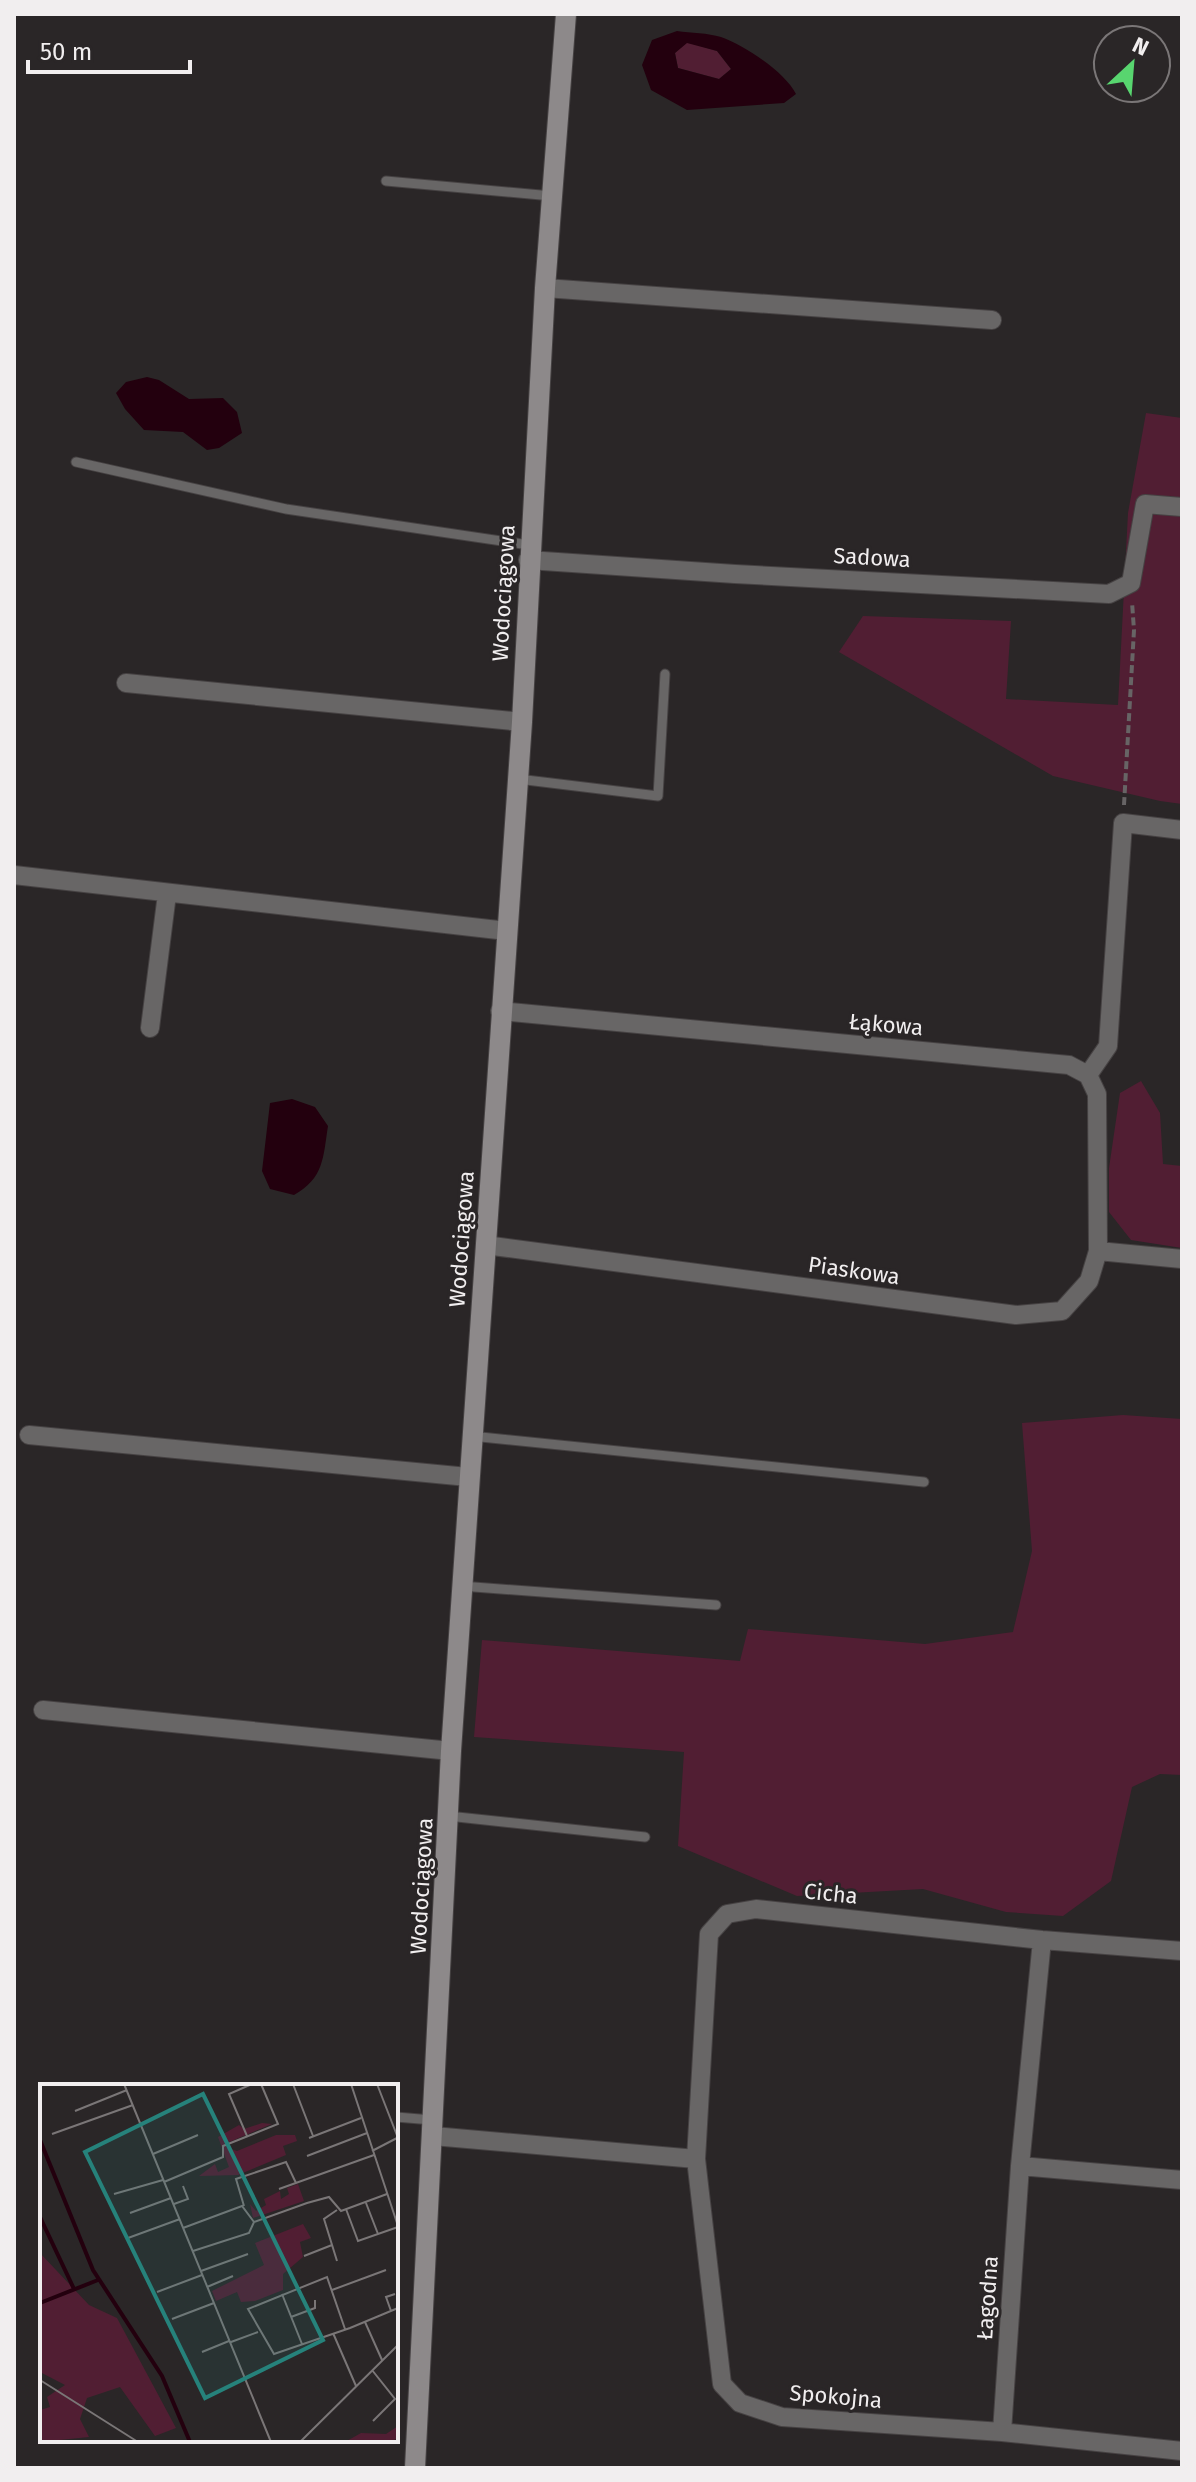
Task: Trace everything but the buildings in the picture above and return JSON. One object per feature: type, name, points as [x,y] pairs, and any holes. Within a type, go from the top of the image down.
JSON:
[{"type":"street","name":"Wodociągowa","points":[[415,2468],[461,1586],[522,722],[545,288],[566,14]]},
{"type":"street","points":[[545,288],[992,320]]},
{"type":"street","points":[[1131,583],[1145,504],[1182,507]]},
{"type":"street","name":"Sadowa","points":[[529,552],[735,574],[1109,594],[1131,583]]},
{"type":"street","points":[[126,683],[522,722]]},
{"type":"street","points":[[1182,830],[1123,823],[1108,1046],[1088,1075],[1097,1094],[1098,1251],[1182,1259]]},
{"type":"street","points":[[14,875],[507,931]]},
{"type":"street","points":[[150,1028],[167,894]]},
{"type":"street","name":"Łąkowa","points":[[500,1011],[1069,1065],[1088,1075]]},
{"type":"street","name":"Piaskowa","points":[[485,1245],[1016,1315],[1062,1311],[1089,1281],[1098,1251]]},
{"type":"street","points":[[29,1435],[468,1477]]},
{"type":"street","points":[[43,1710],[451,1751]]},
{"type":"street","name":"Cicha","points":[[696,2159],[709,1934],[727,1914],[756,1909],[1042,1940],[1182,1951]]},
{"type":"street","name":"Łagodna","points":[[1002,2432],[1020,2166],[1042,1940]]},
{"type":"street","points":[[434,2128],[696,2159]]},
{"type":"street","name":"Spokojna","points":[[696,2159],[722,2384],[740,2403],[782,2417],[1002,2432],[1182,2451]]},
{"type":"street","points":[[1020,2166],[1182,2180]]},
{"type":"lane","points":[[386,181],[552,196]]},
{"type":"lane","points":[[76,462],[286,509],[529,552]]},
{"type":"lane","points":[[518,779],[658,796],[665,674]]},
{"type":"lane","points":[[471,1436],[924,1482]]},
{"type":"lane","points":[[461,1586],[716,1605]]},
{"type":"lane","points":[[448,1816],[645,1837]]},
{"type":"lane","points":[[398,2118],[434,2128]]},
{"type":"path","points":[[1123,823],[1134,630],[1131,583]]},
{"type":"shaded area","points":[[677,31],[721,37],[763,60],[783,77],[796,94],[784,103],[687,110],[651,90],[642,65],[652,40]],"holes":[[[687,43],[717,51],[731,69],[719,79],[678,68],[675,53]]]},
{"type":"shaded area","points":[[687,42],[717,51],[731,69],[719,79],[678,68],[675,53]]},
{"type":"shaded area","points":[[147,377],[159,380],[189,399],[223,398],[237,412],[242,433],[219,448],[207,450],[183,432],[144,430],[125,409],[116,393],[126,382]]},
{"type":"shaded area","points":[[1146,413],[1182,418],[1182,804],[1053,776],[839,652],[863,616],[1011,621],[1006,699],[1118,705],[1128,513]]},
{"type":"shaded area","points":[[1141,1081],[1160,1113],[1163,1164],[1182,1166],[1182,1248],[1131,1240],[1109,1212],[1109,1168],[1120,1093]]},
{"type":"shaded area","points":[[292,1099],[315,1107],[328,1126],[317,1174],[294,1195],[270,1189],[262,1171],[270,1103]]},
{"type":"shaded area","points":[[1123,1415],[1182,1419],[1182,1775],[1160,1774],[1132,1787],[1111,1881],[1063,1916],[1006,1912],[923,1889],[797,1896],[678,1846],[684,1752],[474,1737],[482,1640],[740,1661],[748,1629],[925,1644],[1013,1632],[1032,1551],[1022,1423]]}]
